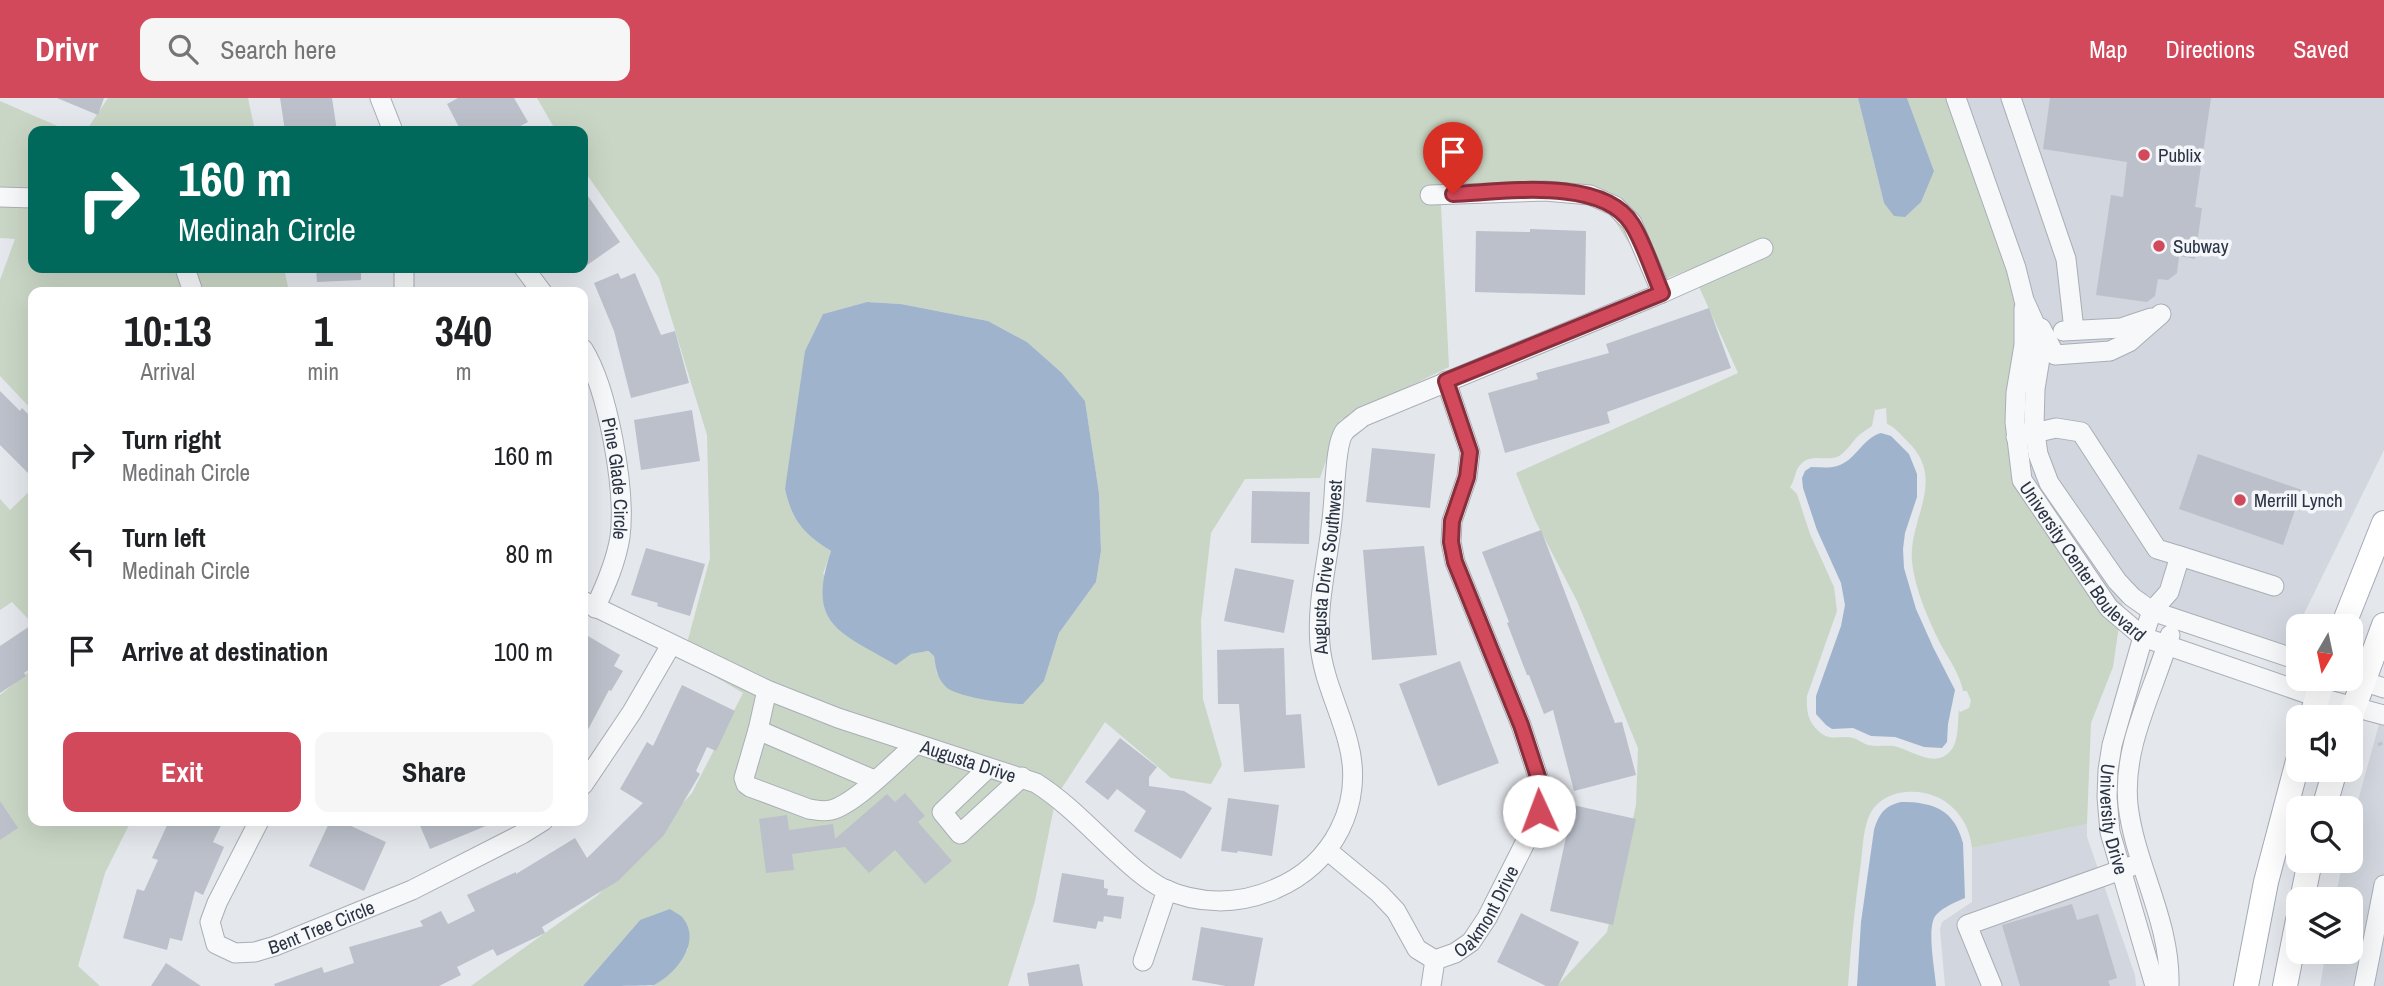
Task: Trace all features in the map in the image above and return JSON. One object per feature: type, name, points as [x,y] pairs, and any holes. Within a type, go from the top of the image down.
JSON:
[{"type":"main road","points":[[2348,614],[2384,523]]},
{"type":"main road","points":[[2355,705],[2366,682],[2384,625]]},
{"type":"main road","points":[[2246,986],[2266,882],[2292,782]]},
{"type":"main road","points":[[2285,986],[2289,964]]},
{"type":"street","points":[[380,98],[391,126]]},
{"type":"street","name":"University Center Boulevard","points":[[1956,98],[2016,268],[2024,300],[2038,331],[2040,358],[2025,435],[2022,480],[2109,608],[2143,636],[2334,705]]},
{"type":"street","points":[[2011,98],[2066,259],[2074,330]]},
{"type":"street","points":[[1430,195],[1545,191],[1590,195],[1615,206],[1632,223],[1662,293]]},
{"type":"street","points":[[0,197],[28,198]]},
{"type":"street","name":"Augusta Drive Southwest","points":[[1328,850],[1341,829],[1352,788],[1349,744],[1326,673],[1319,626],[1338,455],[1343,432],[1362,418],[1407,398],[1662,293],[1763,248]]},
{"type":"street","points":[[2024,300],[2055,355],[2110,351],[2129,342],[2161,314],[2121,328],[2045,334]]},
{"type":"street","name":"Pine Glade Circle","points":[[588,360],[607,413],[621,515],[616,557],[589,605]]},
{"type":"street","name":"Oakmont Drive","points":[[1328,850],[1379,893],[1396,911],[1417,949],[1435,960],[1455,953],[1471,942],[1487,918],[1539,811],[1542,789],[1521,725],[1455,562],[1451,542],[1452,521],[1467,477],[1470,452],[1446,381]]},
{"type":"street","points":[[2025,435],[2056,428],[2081,432],[2157,549],[2274,586]]},
{"type":"street","name":"University Center Boulevard","points":[[2025,435],[2038,454],[2049,482],[2117,580],[2132,597],[2152,611],[2286,656]]},
{"type":"street","points":[[2152,611],[2169,592],[2180,556]]},
{"type":"street","points":[[2169,592],[2175,618]]},
{"type":"street","name":"Augusta Drive","points":[[589,605],[767,690],[915,745],[1021,777],[1056,796],[1138,872],[1167,890],[1187,897],[1214,902],[1241,900],[1266,893],[1309,870],[1328,850]]},
{"type":"street","name":"University Drive","points":[[2152,611],[2112,745],[2107,797],[2110,832],[2155,986]]},
{"type":"street","name":"University Drive","points":[[2169,986],[2170,966],[2162,928],[2128,804],[2129,761],[2175,618]]},
{"type":"street","points":[[588,778],[671,645]]},
{"type":"street","points":[[767,690],[744,778],[750,786],[818,811],[832,810],[874,780],[915,745]]},
{"type":"street","name":"University Center Boulevard","points":[[2363,713],[2384,715]]},
{"type":"street","points":[[758,730],[874,780]]},
{"type":"street","points":[[988,768],[942,812],[960,834],[1021,777]]},
{"type":"street","name":"Bent Tree Circle","points":[[255,826],[216,903],[210,922],[216,944],[235,953],[255,952],[275,946],[379,904],[534,826]]},
{"type":"street","points":[[1992,986],[1967,925],[2143,863]]},
{"type":"street","points":[[2364,986],[2384,885]]},
{"type":"street","points":[[1143,961],[1167,890]]},
{"type":"street","points":[[1431,986],[1435,960]]},
{"type":"path","points":[[2378,745],[2384,742]]},
{"type":"shaded area","points":[[1953,98],[2384,98],[2384,450],[2304,614],[2286,614],[2286,653],[2216,629],[2126,584],[2120,619],[2039,513],[2013,443]]},
{"type":"shaded area","points":[[2384,706],[2384,986],[2320,986],[2324,964],[2363,964],[2363,887],[2338,887],[2340,873],[2363,873],[2363,796],[2359,796]]},
{"type":"shaded area","points":[[2087,824],[2087,837],[2135,975],[2136,986],[1945,986],[1940,929],[1942,922],[1972,902],[1972,848]]},
{"type":"green space","points":[[108,98],[248,98],[254,126],[89,126]]},
{"type":"green space","points":[[537,98],[1858,98],[1884,203],[1934,171],[1907,98],[1953,98],[2024,309],[2013,444],[2040,513],[2120,619],[2113,667],[2091,723],[2087,824],[1972,848],[1961,818],[1951,806],[1937,797],[1909,792],[1882,800],[1870,814],[1865,832],[1848,986],[1557,986],[1607,932],[1636,805],[1638,748],[1577,601],[1535,520],[1516,473],[1738,373],[1691,269],[1654,283],[1594,188],[1440,185],[1449,367],[1340,420],[1320,478],[1245,479],[1211,533],[1201,621],[1203,699],[1222,765],[1211,784],[1171,778],[1105,722],[1056,797],[1035,901],[1008,986],[652,986],[673,970],[688,949],[640,920],[583,986],[471,986],[598,895],[692,793],[743,693],[683,658],[710,558],[707,435],[659,278],[588,176],[588,126],[553,126]],"holes":[[[867,302],[901,304],[988,321],[1027,342],[1062,373],[1085,401],[1099,493],[1101,551],[1096,582],[1059,633],[1044,681],[937,674],[934,656],[927,651],[911,654],[823,574],[831,551],[800,526],[791,510],[785,489],[823,314]],[[1886,408],[1887,424],[1907,441],[1919,456],[1925,470],[1926,485],[1912,546],[1916,583],[1935,634],[1957,672],[1963,691],[1967,691],[1971,701],[1969,708],[1960,712],[1959,710],[1954,746],[1946,755],[1934,759],[1894,746],[1868,745],[1853,738],[1826,736],[1817,730],[1808,712],[1807,696],[1837,611],[1834,587],[1810,534],[1797,494],[1790,487],[1798,469],[1806,460],[1830,458],[1844,452],[1872,426],[1875,410]]]},
{"type":"green space","points":[[0,101],[58,126],[28,126],[28,273],[285,273],[288,287],[28,287],[28,406],[0,376],[0,280],[15,239],[0,238]]},
{"type":"green space","points":[[28,493],[28,619],[12,602],[0,610],[0,499],[10,510]]},
{"type":"green space","points":[[28,672],[28,826],[128,826],[105,873],[78,966],[100,986],[0,986],[0,695]]},
{"type":"water","points":[[1858,98],[1907,98],[1934,171],[1921,202],[1905,217],[1894,216],[1884,203]]},
{"type":"water","points":[[867,302],[901,304],[988,321],[1027,342],[1062,373],[1085,401],[1099,493],[1101,551],[1096,582],[1059,633],[1044,681],[1023,704],[983,699],[952,691],[941,680],[934,656],[928,651],[911,654],[896,665],[844,634],[826,611],[823,596],[824,576],[831,551],[800,526],[791,510],[785,489],[805,351],[823,314]]},
{"type":"water","points":[[1881,433],[1891,436],[1909,454],[1917,474],[1917,497],[1905,533],[1904,568],[1916,609],[1955,690],[1947,742],[1942,748],[1924,747],[1895,737],[1871,736],[1853,728],[1832,729],[1816,714],[1816,696],[1841,626],[1845,605],[1841,583],[1817,530],[1802,478],[1805,471],[1811,467],[1833,467],[1846,462],[1869,439]]},
{"type":"water","points":[[1901,802],[1932,806],[1948,815],[1954,822],[1963,843],[1965,898],[1942,910],[1933,921],[1931,939],[1936,986],[1857,986],[1861,922],[1874,830],[1883,812]]},
{"type":"water","points":[[670,909],[683,918],[690,937],[684,956],[670,973],[654,985],[583,986],[640,920]]},
{"type":"building","points":[[57,98],[104,98],[98,115]]},
{"type":"building","points":[[280,98],[332,98],[336,126],[284,126]]},
{"type":"building","points":[[458,98],[514,98],[528,122],[520,126],[458,126],[447,104]]},
{"type":"building","name":"Publix","points":[[2050,98],[2211,98],[2195,207],[2202,208],[2195,259],[2179,256],[2177,273],[2168,280],[2158,279],[2155,296],[2147,302],[2096,295],[2111,195],[2123,197],[2127,162],[2043,149]]},
{"type":"building","points":[[588,196],[620,242],[588,264]]},
{"type":"building","points":[[1530,229],[1586,231],[1585,295],[1475,292],[1476,231],[1530,232]]},
{"type":"building","points":[[316,273],[361,273],[361,280],[317,282]]},
{"type":"building","points":[[618,273],[621,279],[635,273],[661,335],[675,331],[689,383],[631,398],[614,331],[594,283]]},
{"type":"building","points":[[1709,308],[1731,368],[1607,412],[1610,423],[1505,453],[1488,393],[1538,379],[1536,373],[1609,353],[1606,344]]},
{"type":"building","points":[[0,391],[20,411],[22,408],[28,414],[28,473],[0,445]]},
{"type":"building","points":[[692,410],[700,461],[641,470],[634,420]]},
{"type":"building","points":[[1372,448],[1435,454],[1430,508],[1366,502]]},
{"type":"building","name":"Merrill Lynch","points":[[2198,454],[2302,490],[2283,545],[2179,509]]},
{"type":"building","points":[[1252,491],[1310,492],[1309,544],[1251,543]]},
{"type":"building","points":[[1541,530],[1615,723],[1622,722],[1636,775],[1574,791],[1553,710],[1544,714],[1482,552]]},
{"type":"building","points":[[1424,546],[1437,655],[1372,660],[1363,550]]},
{"type":"building","points":[[646,548],[705,564],[690,616],[631,595]]},
{"type":"building","points":[[1235,568],[1294,580],[1284,633],[1224,621]]},
{"type":"building","points":[[28,627],[28,670],[24,673],[26,676],[0,693],[0,646]]},
{"type":"building","points":[[588,636],[620,655],[614,666],[623,671],[611,691],[609,690],[588,730]]},
{"type":"building","points":[[1284,648],[1286,715],[1301,714],[1305,768],[1244,772],[1239,704],[1218,704],[1217,650]]},
{"type":"building","points":[[1460,661],[1499,763],[1438,786],[1399,684]]},
{"type":"building","points":[[682,685],[735,711],[716,751],[707,747],[696,771],[700,774],[664,835],[618,881],[542,927],[545,933],[497,956],[493,949],[457,967],[461,975],[439,986],[275,986],[274,984],[322,967],[324,973],[354,963],[349,947],[423,926],[420,921],[441,911],[448,924],[475,911],[467,895],[516,874],[575,838],[587,858],[643,803],[620,789],[647,742],[653,746]]},
{"type":"building","points":[[1120,738],[1157,767],[1149,777],[1149,786],[1184,791],[1212,808],[1181,859],[1134,831],[1146,811],[1117,789],[1108,800],[1085,782]]},
{"type":"building","points":[[905,793],[925,816],[918,822],[952,861],[925,884],[895,850],[869,873],[845,847],[792,854],[794,870],[766,873],[759,819],[787,815],[789,830],[833,824],[835,839],[887,794],[895,802]]},
{"type":"building","points":[[1228,798],[1279,805],[1272,856],[1221,851]]},
{"type":"building","points":[[0,801],[18,828],[0,840]]},
{"type":"building","points":[[1573,805],[1636,819],[1613,925],[1550,911]]},
{"type":"building","points":[[167,826],[221,826],[213,842],[224,847],[203,895],[195,891],[182,941],[170,938],[167,950],[123,938],[137,889],[144,891],[158,860],[152,858]]},
{"type":"building","points":[[328,826],[351,826],[386,842],[364,891],[309,866]]},
{"type":"building","points":[[420,826],[486,826],[430,849]]},
{"type":"building","points":[[1062,873],[1104,880],[1104,888],[1108,889],[1107,895],[1124,897],[1121,919],[1104,916],[1103,922],[1098,921],[1096,929],[1053,922]]},
{"type":"building","points":[[2072,904],[2077,920],[2098,914],[2117,978],[2108,981],[2110,986],[2020,986],[2002,925]]},
{"type":"building","points":[[1521,913],[1579,942],[1558,986],[1546,986],[1497,962]]},
{"type":"building","points":[[1201,927],[1263,938],[1254,986],[1226,986],[1192,980]]},
{"type":"building","points":[[166,963],[201,986],[151,986]]},
{"type":"building","points":[[1079,964],[1083,986],[1029,986],[1027,973]]},
{"type":"place","name":"Publix","points":[[2144,155]]},
{"type":"place","name":"Subway","points":[[2159,246]]},
{"type":"place","name":"Merrill Lynch","points":[[2240,500]]},
{"type":"route","points":[[1453,194],[1545,191],[1590,195],[1615,206],[1632,223],[1662,293],[1446,381],[1470,452],[1467,477],[1452,521],[1451,542],[1455,562],[1521,725],[1542,789],[1539,811]]}]
